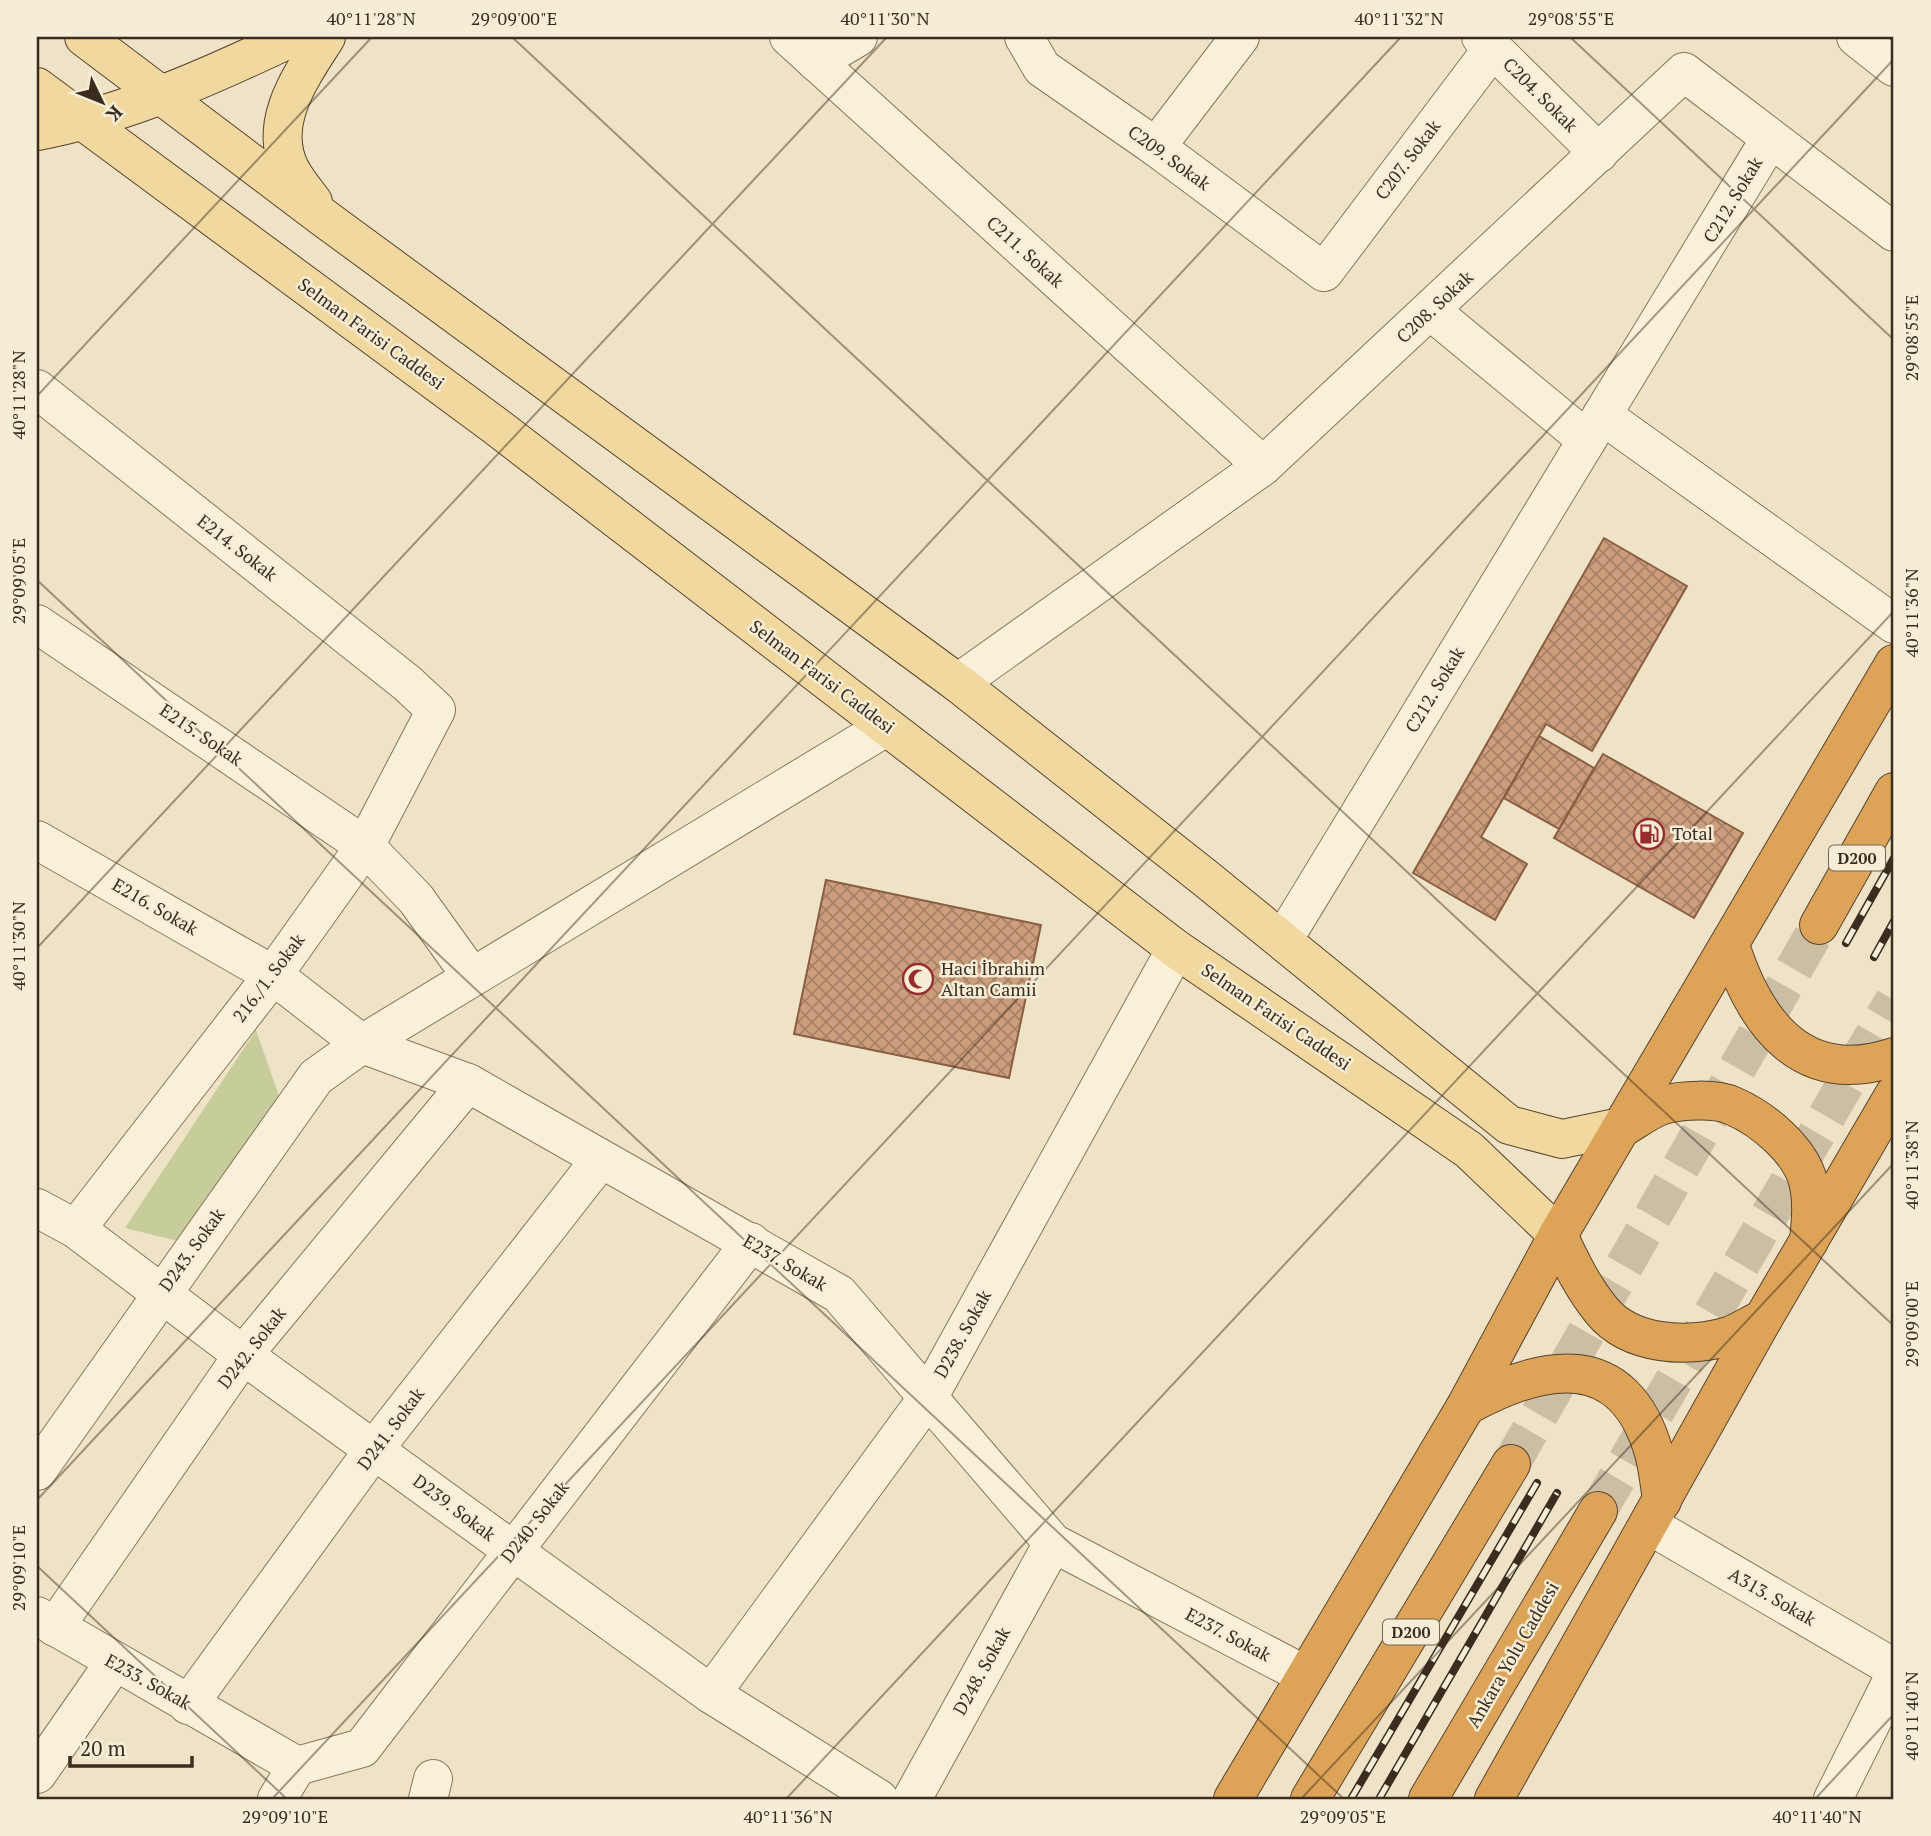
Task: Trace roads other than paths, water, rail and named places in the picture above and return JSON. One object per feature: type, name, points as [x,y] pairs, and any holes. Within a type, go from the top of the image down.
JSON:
[{"type":"highway","points":[[1233,1799],[1466,1406],[1558,1235],[1625,1126],[1894,664]]},
{"type":"highway","name":"D200","points":[[1819,925],[1894,792]]},
{"type":"highway","points":[[1730,945],[1746,990],[1782,1040],[1805,1055],[1843,1065],[1894,1056]]},
{"type":"highway","points":[[1494,1799],[1763,1319],[1894,1095]]},
{"type":"highway","points":[[1625,1126],[1663,1105],[1707,1101],[1732,1105],[1760,1123],[1795,1153],[1808,1180],[1812,1209],[1809,1243]]},
{"type":"highway","points":[[1558,1235],[1572,1264],[1603,1313],[1628,1331],[1676,1343],[1730,1336],[1763,1319]]},
{"type":"highway","points":[[1466,1406],[1504,1385],[1534,1377],[1580,1372],[1602,1380],[1623,1398],[1639,1419],[1654,1452],[1656,1513]]},
{"type":"highway","name":"D200","points":[[1310,1799],[1511,1464]]},
{"type":"highway","name":"Ankara Yolu Caddesi","points":[[1428,1799],[1598,1511]]},
{"type":"main road","points":[[84,37],[324,218],[958,683],[1283,940],[1509,1125],[1562,1139],[1625,1126]]},
{"type":"main road","points":[[37,131],[82,122],[161,95],[293,37]]},
{"type":"main road","points":[[324,218],[289,168],[282,128],[293,89],[326,37]]},
{"type":"main road","name":"Selman Farisi Caddesi","points":[[37,87],[497,426],[1176,949],[1469,1150],[1558,1235]]},
{"type":"street","points":[[803,49],[858,37]]},
{"type":"street","name":"C209. Sokak","points":[[1024,37],[1042,68],[1156,147],[1324,272]]},
{"type":"street","points":[[1156,147],[1240,37]]},
{"type":"street","points":[[1856,37],[1894,67]]},
{"type":"street","name":"C204. Sokak","points":[[1487,43],[1599,153]]},
{"type":"street","name":"C207. Sokak","points":[[1324,272],[1487,43]]},
{"type":"street","name":"C211. Sokak","points":[[803,49],[1263,466]]},
{"type":"street","name":"C208. Sokak","points":[[958,683],[1263,466],[1684,72],[1894,232]]},
{"type":"street","name":"C212. Sokak","points":[[1283,940],[1770,139]]},
{"type":"street","points":[[1431,311],[1594,427],[1894,624]]},
{"type":"street","name":"E214. Sokak","points":[[37,389],[407,683],[436,710]]},
{"type":"street","name":"E215. Sokak","points":[[37,624],[365,846],[416,899],[472,977]]},
{"type":"street","name":"216./1. Sokak","points":[[76,1229],[273,975],[365,846],[436,710]]},
{"type":"street","name":"D243. Sokak","points":[[42,1452],[161,1294],[316,1077],[362,1044],[886,727]]},
{"type":"street","name":"E216. Sokak","points":[[37,840],[273,975]]},
{"type":"street","name":"D238. Sokak","points":[[711,1694],[929,1396],[1176,949]]},
{"type":"street","name":"E237. Sokak","points":[[273,975],[362,1044],[468,1083],[839,1294],[1053,1543],[1305,1675]]},
{"type":"street","name":"D242. Sokak","points":[[46,1622],[243,1355],[468,1083]]},
{"type":"street","name":"D241. Sokak","points":[[188,1704],[375,1448],[600,1160]]},
{"type":"street","name":"D239. Sokak","points":[[37,1208],[76,1229],[512,1552],[711,1694],[878,1799]]},
{"type":"street","name":"D240. Sokak","points":[[297,1766],[362,1748],[751,1242]]},
{"type":"street","name":"A313. Sokak","points":[[1656,1513],[1894,1668]]},
{"type":"street","name":"D248. Sokak","points":[[912,1799],[1053,1543]]},
{"type":"street","name":"E233. Sokak","points":[[46,1622],[297,1766]]},
{"type":"street","points":[[37,1774],[114,1663]]},
{"type":"street","points":[[1833,1799],[1894,1677]]},
{"type":"street","points":[[277,1799],[297,1766]]},
{"type":"tunnel","points":[[1511,1464],[1819,925]]},
{"type":"tunnel","points":[[1598,1511],[1894,1000]]},
{"type":"railway","points":[[1846,943],[1894,858]]},
{"type":"railway","points":[[1874,957],[1894,921]]},
{"type":"railway","points":[[1351,1799],[1537,1483]]},
{"type":"railway","points":[[1379,1799],[1557,1493]]},
{"type":"place","name":"Total","points":[[1649,834]]},
{"type":"place","name":"Haci İbrahim Altan Camii","points":[[918,979]]}]
